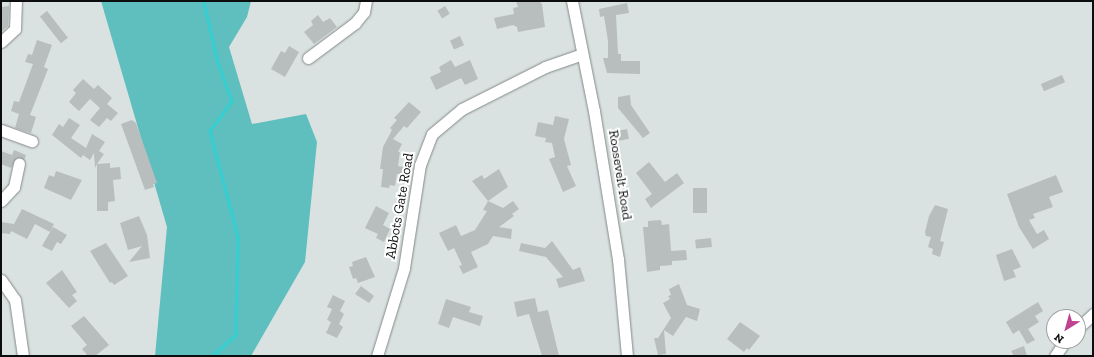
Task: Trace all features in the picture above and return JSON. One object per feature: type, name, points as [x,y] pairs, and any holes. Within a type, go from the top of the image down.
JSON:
[{"type":"street","points":[[1,42],[14,29],[16,1]]},
{"type":"street","points":[[308,58],[355,23],[364,12],[366,1]]},
{"type":"street","name":"Roosevelt Road","points":[[572,1],[594,111],[618,259],[626,356]]},
{"type":"street","name":"Abbots Gate Road","points":[[377,356],[404,268],[420,165],[432,134],[462,109],[545,67],[582,54]]},
{"type":"street","points":[[1,130],[32,141]]},
{"type":"street","points":[[1,200],[14,187],[19,164]]},
{"type":"street","points":[[1,280],[15,300],[23,356]]},
{"type":"shaded area","points":[[101,1],[251,1],[247,17],[229,47],[252,124],[306,114],[317,142],[305,262],[251,356],[155,356],[167,227]]},
{"type":"building","points":[[516,1],[539,1],[542,4],[545,27],[518,32],[517,27],[513,25],[497,29],[494,18],[514,14],[513,8],[518,7]]},
{"type":"building","points":[[627,3],[629,13],[616,15],[618,54],[621,54],[621,61],[640,61],[640,74],[607,73],[603,58],[608,58],[608,41],[604,16],[600,17],[599,9]]},
{"type":"building","points":[[9,6],[8,26],[1,32],[1,7]]},
{"type":"building","points":[[445,6],[450,14],[442,18],[437,11]]},
{"type":"building","points":[[47,11],[68,38],[61,43],[40,17]]},
{"type":"building","points":[[318,15],[323,22],[330,18],[337,27],[314,44],[304,32],[313,25],[311,21]]},
{"type":"building","points":[[460,36],[464,45],[454,50],[450,40]]},
{"type":"building","points":[[37,40],[52,45],[44,67],[48,69],[30,115],[36,117],[31,133],[15,128],[19,114],[11,111],[14,101],[19,102],[33,64],[25,62],[28,54],[32,55]]},
{"type":"building","points":[[289,46],[299,52],[285,77],[271,69],[281,51],[285,53]]},
{"type":"building","points":[[451,60],[455,67],[470,60],[478,79],[465,85],[461,78],[436,90],[430,77],[441,72],[439,67]]},
{"type":"building","points":[[1062,75],[1065,82],[1044,91],[1041,84]]},
{"type":"building","points":[[83,79],[94,89],[98,85],[112,98],[107,104],[118,113],[111,121],[107,118],[99,127],[90,120],[100,108],[90,99],[79,111],[69,102],[76,93],[73,90]]},
{"type":"building","points":[[630,95],[631,105],[650,133],[643,138],[618,108],[618,97]]},
{"type":"building","points":[[409,102],[421,112],[407,128],[404,126],[393,139],[402,144],[398,152],[400,152],[398,166],[404,167],[403,174],[397,174],[395,186],[390,185],[389,188],[381,187],[383,169],[380,169],[383,147],[392,130],[390,128],[397,120],[394,118]]},
{"type":"building","points":[[555,116],[569,119],[564,139],[571,165],[567,166],[576,186],[563,192],[549,159],[555,157],[552,143],[545,142],[546,138],[535,136],[538,122],[553,125]]},
{"type":"building","points":[[69,118],[80,125],[71,138],[86,148],[92,134],[105,142],[99,151],[104,154],[95,168],[94,153],[90,160],[83,155],[81,158],[52,135],[59,124],[63,127]]},
{"type":"building","points":[[132,120],[136,123],[157,183],[153,184],[154,187],[145,190],[121,124]]},
{"type":"building","points":[[627,129],[629,139],[619,141],[617,131]]},
{"type":"building","points":[[14,150],[26,155],[24,160],[17,158],[11,168],[1,164],[1,151],[12,155]]},
{"type":"building","points":[[649,162],[665,182],[677,173],[684,183],[651,208],[645,199],[652,194],[636,173]]},
{"type":"building","points":[[110,163],[110,168],[120,167],[121,179],[113,180],[115,201],[108,202],[108,211],[97,211],[97,164]]},
{"type":"building","points":[[499,169],[508,187],[488,201],[472,181],[482,175],[484,179]]},
{"type":"building","points":[[56,171],[82,180],[71,200],[44,188],[49,175],[54,177]]},
{"type":"building","points":[[1056,175],[1063,192],[1049,197],[1053,207],[1033,214],[1035,218],[1029,220],[1037,234],[1044,230],[1049,239],[1033,249],[1019,227],[1007,194]]},
{"type":"building","points":[[693,188],[707,188],[707,213],[693,213]]},
{"type":"building","points":[[488,201],[503,208],[513,201],[519,209],[512,214],[514,216],[499,227],[512,229],[511,239],[493,236],[488,244],[471,252],[478,267],[463,274],[459,266],[462,265],[454,248],[448,251],[439,233],[456,225],[461,236],[475,230],[487,211],[483,210]]},
{"type":"building","points":[[935,205],[948,209],[940,241],[944,242],[940,257],[932,254],[933,249],[928,247],[931,237],[926,236],[925,232],[929,216]]},
{"type":"building","points":[[376,206],[389,213],[383,225],[390,229],[384,242],[376,238],[378,234],[365,228]]},
{"type":"building","points":[[22,209],[54,224],[50,232],[35,224],[27,239],[11,231],[10,234],[1,233],[1,222],[14,224]]},
{"type":"building","points":[[139,216],[147,235],[150,258],[129,262],[142,246],[128,250],[120,223]]},
{"type":"building","points":[[661,220],[662,225],[669,224],[671,251],[686,250],[687,260],[672,261],[672,265],[660,266],[660,270],[647,272],[643,227],[648,227],[648,221]]},
{"type":"building","points":[[53,227],[67,235],[61,244],[57,242],[52,251],[42,246]]},
{"type":"building","points":[[711,238],[712,247],[696,249],[695,240]]},
{"type":"building","points":[[552,241],[573,270],[580,267],[585,281],[559,288],[556,279],[563,277],[546,257],[519,251],[521,243],[545,248]]},
{"type":"building","points":[[106,243],[128,276],[114,285],[112,282],[110,283],[90,251]]},
{"type":"building","points":[[1012,249],[1021,267],[1013,270],[1016,277],[1004,281],[996,255]]},
{"type":"building","points":[[366,257],[375,277],[358,283],[356,278],[353,279],[349,267],[353,266],[352,262]]},
{"type":"building","points":[[62,270],[77,292],[72,295],[77,301],[69,308],[46,283]]},
{"type":"building","points":[[679,284],[687,305],[700,309],[697,321],[686,317],[673,336],[664,330],[666,354],[658,355],[654,338],[658,338],[671,318],[663,303],[670,299],[668,296],[671,295],[669,289]]},
{"type":"building","points":[[361,286],[374,296],[369,303],[355,294]]},
{"type":"building","points":[[333,295],[345,301],[340,311],[344,314],[339,324],[343,327],[337,338],[326,333],[331,322],[327,320],[332,309],[327,307]]},
{"type":"building","points":[[535,298],[538,312],[548,310],[559,356],[542,356],[529,314],[517,317],[514,302]]},
{"type":"building","points":[[446,299],[471,307],[469,312],[483,316],[480,326],[453,317],[449,328],[438,324]]},
{"type":"building","points":[[1038,302],[1043,311],[1035,316],[1039,322],[1028,329],[1035,340],[1027,344],[1019,330],[1013,334],[1006,322]]},
{"type":"building","points":[[84,316],[109,345],[95,356],[88,356],[82,349],[87,345],[71,326]]},
{"type":"building","points":[[740,322],[760,336],[749,350],[747,348],[744,352],[727,339]]},
{"type":"building","points":[[1024,346],[1027,356],[1014,356],[1011,351]]},
{"type":"waterway","points":[[204,1],[217,60],[232,101],[210,131],[238,237],[236,335],[213,356]]}]
